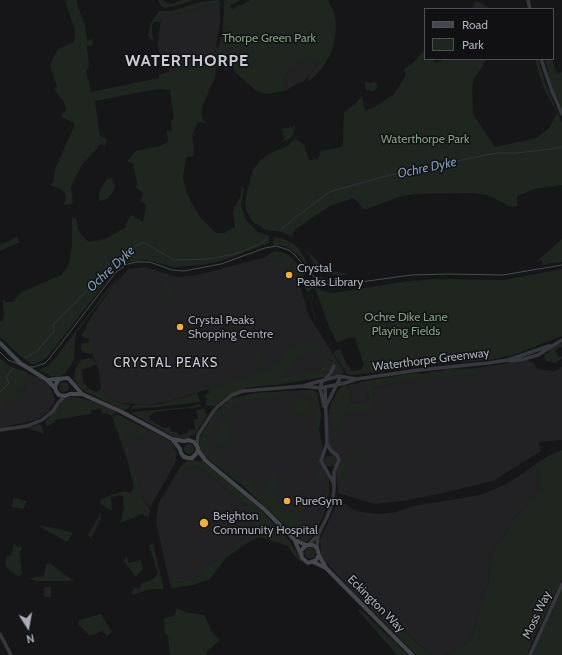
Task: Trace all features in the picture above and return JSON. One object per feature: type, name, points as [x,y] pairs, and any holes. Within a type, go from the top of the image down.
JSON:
[{"type":"main road","points":[[0,343],[20,363],[47,380],[56,390],[65,396],[70,394],[82,394]]},
{"type":"main road","points":[[47,380],[68,378],[82,394],[122,412],[172,439],[184,442],[189,440],[194,442],[205,460],[260,505],[295,540],[307,545],[313,545],[317,548],[319,555],[318,558],[313,562],[306,562],[301,556],[295,540]]},
{"type":"main road","points":[[56,390],[56,383],[59,379]]},
{"type":"main road","points":[[70,394],[74,389],[74,386]]},
{"type":"main road","points":[[172,439],[184,457],[205,460]]},
{"type":"main road","points":[[180,449],[184,442]]},
{"type":"main road","points":[[192,458],[195,456],[197,448]]},
{"type":"main road","points":[[301,556],[302,549],[307,545]]},
{"type":"main road","name":"Eckington Way","points":[[319,555],[326,568],[412,655]]},
{"type":"main road","name":"Eckington Way","points":[[313,562],[326,568]]},
{"type":"street","points":[[541,60],[562,114]]},
{"type":"street","name":"Waterthorpe Greenway","points":[[304,386],[325,379],[357,379],[434,368],[474,365],[508,360],[551,346],[562,340]]},
{"type":"street","points":[[333,482],[327,469],[321,464],[321,459],[327,443],[325,408],[326,396],[322,386],[334,366]]},
{"type":"street","points":[[325,408],[339,378],[352,381]]},
{"type":"street","name":"Waterthorpe Greenway","points":[[197,448],[198,435],[212,412],[232,395],[252,390],[336,385],[357,379]]},
{"type":"street","points":[[309,384],[322,386]]},
{"type":"street","points":[[56,390],[58,404]]},
{"type":"street","points":[[0,430],[35,423],[47,416],[65,396]]},
{"type":"street","name":"Waterthorpe Greenway","points":[[189,440],[198,435]]},
{"type":"street","points":[[307,545],[318,535],[332,504],[335,468],[339,460],[337,455],[327,443]]},
{"type":"street","points":[[323,455],[327,452],[333,452]]},
{"type":"street","points":[[327,469],[335,468]]},
{"type":"street","points":[[317,548],[318,535]]},
{"type":"street","name":"Moss Way","points":[[530,655],[562,584]]},
{"type":"street","points":[[0,634],[11,655]]},
{"type":"shaded area","points":[[220,2],[220,22],[214,60],[198,67],[169,72],[168,65],[161,59],[157,44],[161,18]]},
{"type":"shaded area","points":[[310,52],[319,64],[303,82],[300,82],[285,91],[281,79],[287,77],[286,74]]},
{"type":"shaded area","points":[[280,254],[284,263],[293,267],[296,272],[309,316],[345,373],[277,385],[243,384],[208,389],[167,402],[148,405],[119,403],[109,399],[105,395],[101,389],[99,371],[89,343],[86,325],[114,284],[129,269],[145,267],[177,277],[193,276]]},
{"type":"shaded area","points":[[527,360],[533,362],[537,368],[542,370],[554,371],[562,367],[562,440],[539,442],[541,451],[493,481],[443,493],[409,500],[374,504],[338,493],[336,474],[327,435],[327,415],[371,405],[368,389],[421,378],[447,369],[477,368]]},
{"type":"shaded area","points":[[29,374],[40,378],[49,385],[53,392],[55,402],[48,412],[36,420],[0,428],[0,405],[6,405],[8,400],[20,389],[24,390],[26,378]]},
{"type":"shaded area","points":[[365,382],[369,401],[352,404],[348,385]]},
{"type":"shaded area","points":[[313,390],[317,393],[321,415],[319,429],[329,481],[329,493],[324,514],[311,538],[306,542],[301,540],[243,486],[203,455],[199,447],[215,413],[230,399],[256,393]]},
{"type":"shaded area","points":[[117,415],[171,442],[177,453],[175,463],[150,508],[141,496],[142,489],[140,490],[131,461],[128,462]]},
{"type":"shaded area","points":[[534,465],[540,473],[541,487],[511,523],[504,537],[496,546],[491,559],[488,584],[471,640],[445,655],[431,655],[351,582],[347,585],[325,561],[321,553],[320,539],[336,505],[340,503],[345,504],[356,511],[381,514],[396,512],[413,506],[480,495],[502,486]]},
{"type":"shaded area","name":"Beighton Community Hospital","points":[[196,466],[206,472],[245,504],[252,514],[252,525],[247,536],[227,551],[217,561],[205,566],[202,572],[194,579],[170,584],[156,522],[158,504],[175,476],[187,468]]},
{"type":"green space","name":"Thorpe Green Park","points":[[65,0],[78,0],[76,1],[85,23],[87,41],[92,39],[93,45],[87,46],[89,67],[86,71],[91,92],[159,78],[159,75],[170,71],[198,67],[214,61],[216,49],[219,46],[223,33],[224,1],[227,0],[240,0],[230,6],[232,9],[251,0],[328,0],[335,15],[336,29],[330,55],[323,67],[307,82],[309,76],[319,64],[310,53],[286,74],[287,77],[282,79],[285,91],[267,94],[256,91],[235,72],[231,60],[224,61],[228,71],[226,71],[223,66],[216,68],[215,77],[201,110],[202,118],[206,123],[198,122],[193,133],[192,138],[194,156],[186,157],[183,178],[187,193],[199,216],[216,233],[224,233],[235,227],[233,212],[234,206],[237,205],[236,203],[240,198],[242,187],[244,188],[241,205],[246,220],[258,232],[269,236],[269,243],[222,261],[202,265],[174,267],[147,260],[127,262],[113,273],[48,356],[42,361],[33,365],[19,355],[0,337],[0,322],[3,320],[4,315],[3,300],[6,302],[12,302],[20,293],[61,275],[68,267],[72,246],[72,218],[76,218],[78,228],[82,236],[89,242],[105,239],[126,227],[125,225],[131,215],[143,222],[146,205],[140,201],[143,194],[136,188],[137,183],[133,164],[127,161],[136,151],[161,146],[168,141],[167,131],[172,130],[171,120],[174,119],[170,90],[158,89],[95,101],[100,136],[107,139],[105,146],[101,144],[81,166],[71,187],[73,204],[63,205],[66,200],[65,193],[62,190],[50,185],[53,182],[56,167],[75,124],[61,116],[66,110],[64,102],[54,89],[57,87],[50,66],[58,49],[74,42],[75,30]]},
{"type":"green space","points":[[158,0],[172,4],[181,0],[194,0],[165,8],[161,6]]},
{"type":"green space","points":[[218,0],[220,2],[161,18],[160,22],[154,22],[152,25],[152,35],[154,39],[150,39],[148,35],[150,24],[159,11],[171,11],[200,2]]},
{"type":"green space","points":[[476,1],[488,8],[472,8]]},
{"type":"green space","name":"Waterthorpe Park","points":[[424,50],[424,60],[434,60],[435,63],[444,60],[486,60],[474,78],[472,87],[473,114],[495,147],[537,138],[549,128],[557,113],[545,91],[539,74],[535,60],[538,60],[545,82],[562,123],[562,185],[535,189],[517,196],[517,206],[509,207],[508,205],[487,195],[472,193],[416,194],[402,196],[364,210],[353,198],[330,206],[296,229],[292,234],[293,237],[282,232],[265,230],[252,221],[246,210],[245,202],[253,170],[260,161],[267,155],[289,145],[295,138],[304,145],[309,160],[318,159],[321,151],[342,147],[344,112],[354,105],[362,96],[365,111],[373,108],[394,94],[405,77],[406,74],[403,70],[414,62]]},
{"type":"green space","points":[[545,60],[552,60],[557,74],[562,72],[562,109],[552,86]]},
{"type":"green space","points":[[373,81],[378,87],[374,91],[366,90],[365,82],[372,83]]},
{"type":"green space","points":[[295,125],[293,135],[289,139],[280,143],[285,138],[281,129]]},
{"type":"green space","points":[[112,178],[115,186],[112,194],[107,199],[99,201],[100,190],[107,179]]},
{"type":"green space","points":[[17,237],[20,242],[0,251],[0,245]]},
{"type":"green space","points":[[274,237],[284,239],[294,244],[307,262],[310,270],[298,255],[289,248],[273,245]]},
{"type":"green space","points":[[562,239],[562,262],[542,265],[542,260],[537,261]]},
{"type":"green space","points":[[306,250],[323,267],[335,272],[349,274],[340,276],[325,273],[315,266]]},
{"type":"green space","points":[[274,251],[289,255],[306,273],[298,280],[293,267],[288,267],[282,263],[280,255],[266,257]]},
{"type":"green space","name":"Ochre Dike Lane Playing Fields","points":[[562,269],[562,336],[516,354],[490,360],[465,362],[454,361],[351,375],[347,374],[334,354],[335,351],[340,349],[348,367],[350,367],[352,371],[362,369],[364,365],[355,338],[350,337],[337,343],[329,327],[315,288],[307,292],[316,319],[315,319],[306,289],[307,283],[311,282],[322,291],[333,293],[409,281],[435,279],[503,280]]},
{"type":"green space","points":[[123,272],[76,333],[74,360],[65,374],[57,377],[38,370],[46,367],[54,360],[107,290]]},
{"type":"green space","points":[[316,276],[332,281],[343,280],[344,283],[329,283]]},
{"type":"green space","points":[[168,280],[173,296],[168,297],[164,281]]},
{"type":"green space","points":[[87,327],[91,338],[81,336]]},
{"type":"green space","points":[[311,341],[320,345],[323,349],[317,353],[298,357],[292,366],[290,366],[290,369],[283,371],[285,378],[321,369],[321,366],[326,362],[326,355],[330,365],[328,371],[321,378],[246,388],[228,396],[214,406],[207,405],[205,403],[207,402],[205,395],[209,393],[208,389],[268,370],[281,361],[293,346]]},
{"type":"green space","points":[[91,342],[97,355],[85,353],[81,350],[81,344]]},
{"type":"green space","points":[[562,343],[562,347],[555,350],[558,357],[562,356],[562,359],[554,363],[546,361],[544,358],[545,354],[549,352],[550,349]]},
{"type":"green space","points":[[257,348],[261,360],[263,359],[264,362],[275,359],[269,364],[256,368],[255,364],[257,362],[253,349]]},
{"type":"green space","points":[[0,358],[9,366],[29,374],[26,378],[24,390],[20,389],[18,398],[13,397],[11,400],[8,400],[7,405],[0,405]]},
{"type":"green space","points":[[89,358],[93,359],[97,364],[82,370],[83,383],[87,386],[86,387],[96,392],[101,389],[109,399],[130,405],[128,409],[123,410],[84,391],[77,385],[74,378],[76,368],[81,360]]},
{"type":"green space","points":[[477,369],[477,374],[452,376],[426,381],[446,371]]},
{"type":"green space","points":[[441,371],[424,378],[371,388],[373,404],[368,413],[362,410],[344,413],[340,420],[330,422],[329,411],[331,403],[342,386],[348,385],[352,404],[369,400],[365,384],[360,385],[360,382],[415,373],[424,374]]},
{"type":"green space","points":[[62,382],[66,382],[68,383],[68,391],[62,392],[59,389],[59,385]]},
{"type":"green space","points":[[313,390],[318,396],[314,399],[309,395],[291,393],[231,404],[231,407],[223,412],[216,420],[208,434],[208,450],[210,454],[214,453],[216,460],[246,481],[260,478],[260,480],[251,486],[262,496],[270,483],[269,480],[275,469],[279,471],[274,482],[276,484],[272,493],[277,496],[273,504],[292,514],[301,497],[298,496],[298,493],[300,494],[302,490],[300,479],[298,477],[301,477],[303,493],[302,505],[305,508],[296,525],[298,527],[297,530],[304,535],[309,535],[321,513],[320,511],[324,515],[311,538],[306,542],[301,540],[243,486],[203,455],[199,447],[200,437],[215,413],[230,399],[256,393]]},
{"type":"green space","points":[[197,393],[200,402],[131,409],[133,405],[161,404]]},
{"type":"green space","points":[[69,397],[89,400],[117,412],[111,416],[106,413],[102,414],[101,409],[92,410],[90,414],[55,420],[47,427],[46,421],[61,402]]},
{"type":"green space","points":[[293,397],[301,397],[309,402],[312,412],[310,419],[308,413],[296,415]]},
{"type":"green space","points":[[318,398],[321,415],[318,431],[316,426],[318,409],[315,401]]},
{"type":"green space","points":[[200,404],[201,406],[190,409],[153,412],[153,414],[150,415],[149,419],[164,428],[170,427],[171,432],[177,432],[178,435],[188,433],[188,430],[195,429],[194,419],[198,419],[196,411],[204,408],[207,415],[205,419],[195,434],[188,438],[178,438],[171,435],[131,413],[189,407]]},
{"type":"green space","points":[[119,415],[152,432],[148,432],[144,435],[143,440],[129,432],[122,434],[136,473],[140,490],[143,489],[141,496],[150,510],[149,518],[142,514],[120,523],[124,509],[123,496],[120,495],[111,497],[112,511],[99,503],[102,499],[117,493],[126,491],[130,493],[134,488],[128,462],[112,416]]},
{"type":"green space","points":[[224,420],[229,424],[234,424],[228,426],[231,438],[234,438],[233,441],[231,443],[231,440],[219,443],[218,446],[213,445],[213,440],[216,440],[217,433],[215,432],[217,428],[219,429]]},
{"type":"green space","points":[[340,421],[333,440],[331,440],[333,434],[330,423]]},
{"type":"green space","points":[[39,424],[42,426],[44,434],[28,428]]},
{"type":"green space","points":[[156,434],[171,442],[175,448],[176,461],[174,466],[172,465],[174,451]]},
{"type":"green space","points":[[371,443],[371,447],[369,445],[356,459],[341,470],[343,474],[338,476],[337,472],[340,466],[354,457],[366,445]]},
{"type":"green space","points":[[187,444],[191,444],[194,449],[191,454],[187,454],[184,451],[184,447]]},
{"type":"green space","points":[[562,450],[562,579],[538,628],[527,655],[445,655],[471,640],[488,584],[491,559],[496,546],[504,537],[511,523],[541,487],[540,473],[534,465]]},
{"type":"green space","points":[[330,455],[334,457],[336,461],[334,465],[330,467],[326,465],[324,461],[326,457]]},
{"type":"green space","points":[[193,460],[203,462],[209,466],[258,507],[290,541],[303,564],[292,553],[288,546],[259,537],[244,545],[226,558],[210,579],[193,585],[172,588],[170,584],[194,579],[202,572],[205,566],[217,561],[227,551],[247,536],[252,525],[252,514],[245,504],[206,472],[196,466],[187,468],[175,476],[181,466],[187,461]]},
{"type":"green space","points":[[318,468],[323,469],[326,474],[324,479],[316,479]]},
{"type":"green space","points":[[358,470],[361,472],[360,474],[343,476],[346,489],[353,493],[352,494],[345,490],[339,477],[348,472],[350,475],[356,473]]},
{"type":"green space","points":[[327,476],[329,481],[329,493],[328,502],[324,512],[321,511],[327,495]]},
{"type":"green space","points":[[14,498],[27,501],[23,509],[11,507]]},
{"type":"green space","points":[[101,512],[101,519],[91,538],[88,535]]},
{"type":"green space","points":[[40,526],[56,528],[73,533],[67,542]]},
{"type":"green space","points":[[14,543],[17,547],[22,547],[20,552],[22,575],[19,577],[9,570],[5,564],[7,555],[11,556]]},
{"type":"green space","points":[[153,544],[164,589],[151,589],[131,595],[134,588],[140,588],[141,584],[153,579],[158,574],[149,545]]},
{"type":"green space","points":[[310,547],[314,549],[316,553],[314,557],[310,559],[306,557],[304,553],[306,549]]},
{"type":"green space","points":[[127,555],[128,563],[141,560],[143,569],[135,577],[123,561]]},
{"type":"green space","points":[[50,563],[74,581],[37,581],[29,578],[44,576],[46,564]]},
{"type":"green space","points":[[351,582],[431,655],[416,655],[347,585]]},
{"type":"green space","points":[[44,587],[51,587],[51,597],[44,597]]},
{"type":"green space","points":[[562,588],[562,655],[532,655],[555,601]]},
{"type":"green space","points":[[177,608],[185,612],[205,616],[212,632],[220,640],[206,652],[207,655],[170,655],[168,635],[165,634],[164,618],[174,616]]},
{"type":"green space","points":[[358,610],[361,610],[408,655],[397,655]]},
{"type":"green space","points":[[101,614],[112,632],[107,636],[102,631],[90,636],[79,625],[79,620]]},
{"type":"waterway","name":"Ochre Dyke","points":[[281,229],[329,192],[386,176],[496,153],[516,153],[562,147]]},
{"type":"waterway","name":"Ochre Dyke","points":[[25,358],[37,351],[54,331],[53,325],[99,278],[132,248],[144,242],[173,260],[208,259],[235,254],[258,245],[267,239]]},
{"type":"waterway","name":"Ochre Dyke","points":[[0,392],[9,383],[6,377],[14,368]]},
{"type":"tram line","points":[[0,352],[8,360],[26,367],[34,367],[45,363],[116,272],[128,264],[136,262],[150,262],[172,270],[184,271],[221,264],[265,248],[276,246],[289,250],[316,279],[332,286],[411,275],[503,275],[562,265]]},
{"type":"place","name":"Crystal Peaks Library","points":[[289,275]]},
{"type":"place","name":"Crystal Peaks Shopping Centre","points":[[180,327]]},
{"type":"place","name":"PureGym","points":[[287,501]]},
{"type":"place","name":"Beighton Community Hospital","points":[[204,523]]},
{"type":"district","name":"WATERTHORPE","points":[[187,61]]},
{"type":"district","name":"CRYSTAL PEAKS","points":[[166,363]]}]
